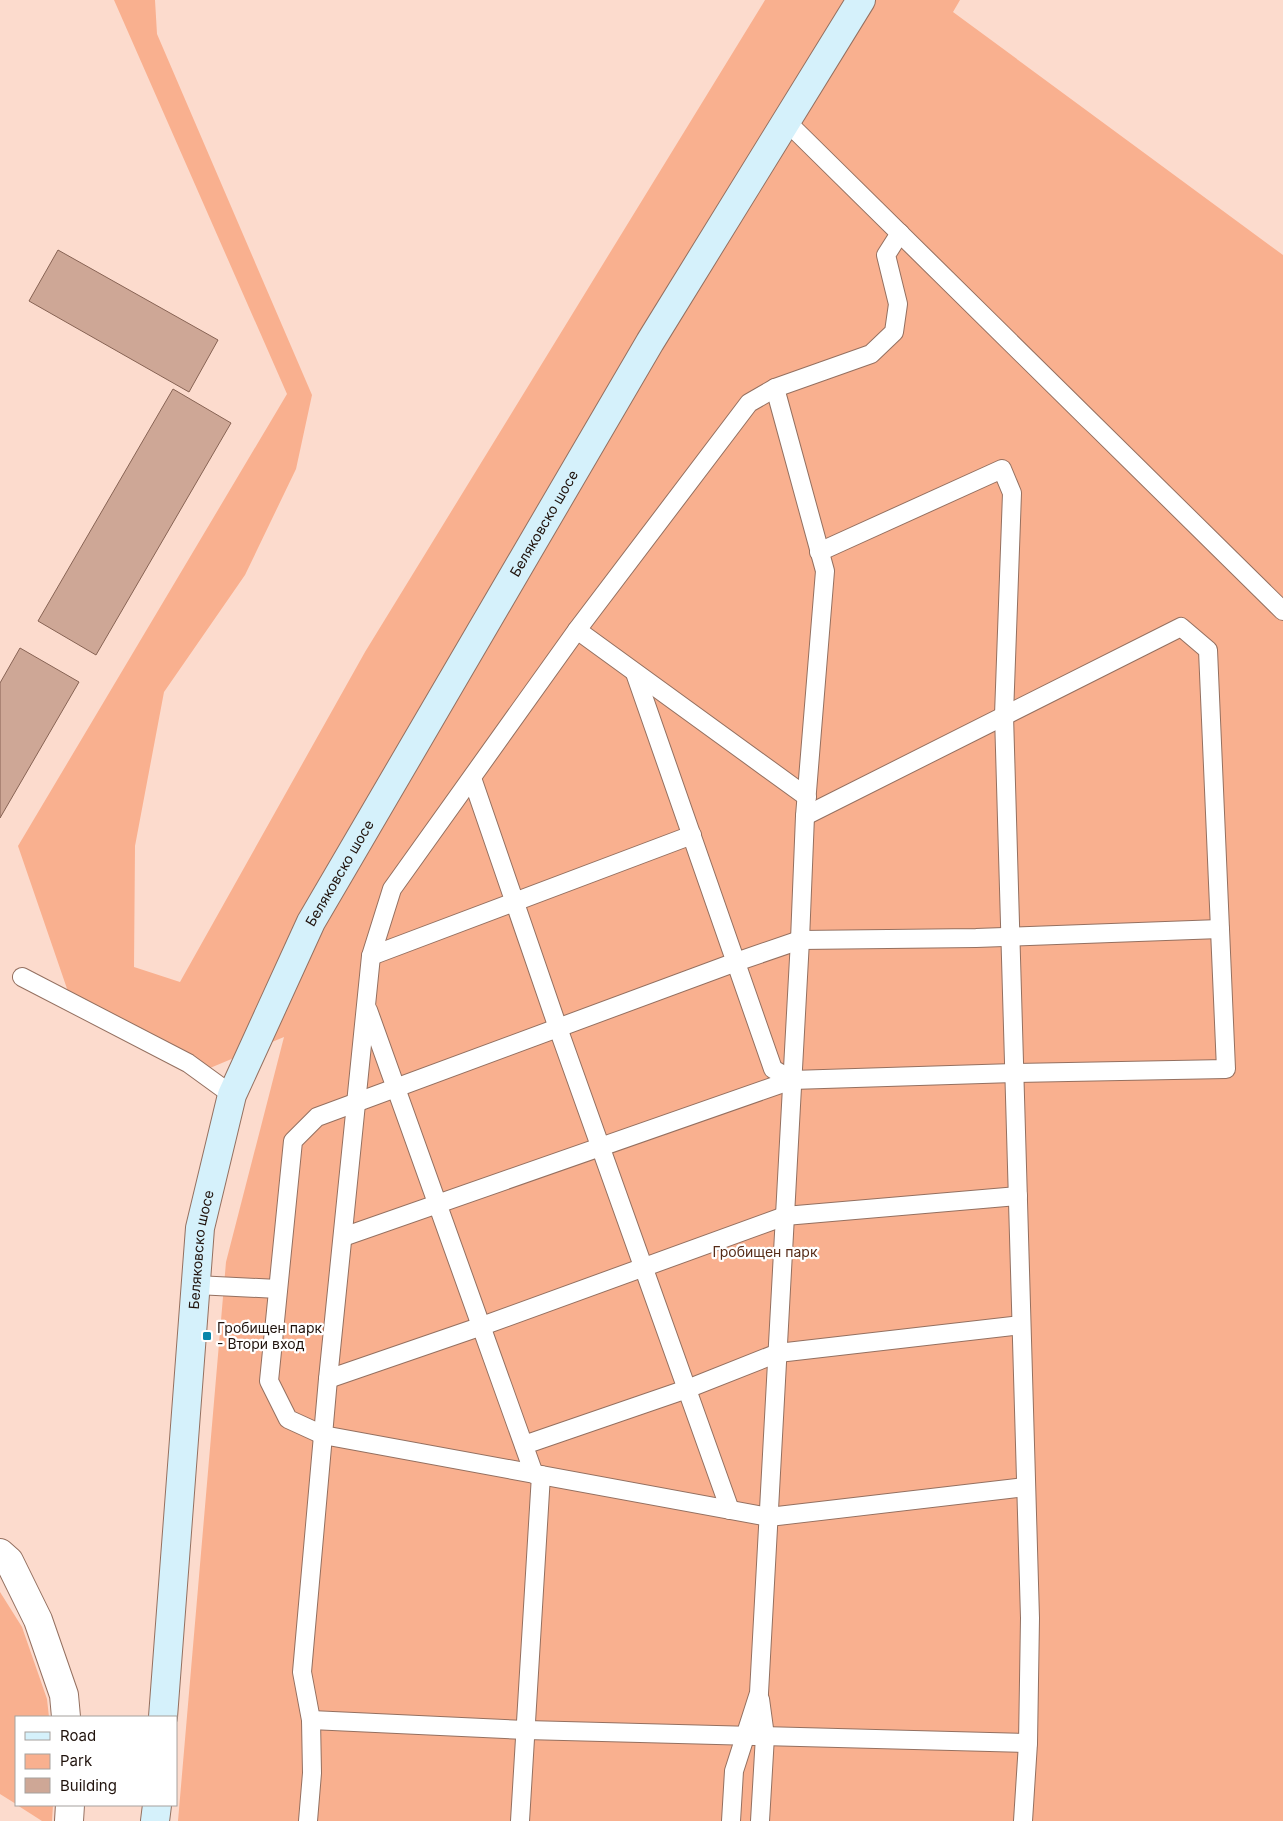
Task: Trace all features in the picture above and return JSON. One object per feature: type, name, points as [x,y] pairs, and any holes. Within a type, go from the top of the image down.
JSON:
[{"type":"street","name":"Беляковско шосе","points":[[163,1716],[200,1228],[232,1095],[311,922],[650,342],[861,0]]},
{"type":"street","points":[[3,1560],[38,1620],[64,1695],[66,1716]]},
{"type":"street","points":[[69,1821],[70,1806]]},
{"type":"street","points":[[156,1821],[157,1806]]},
{"type":"lane","points":[[787,122],[1283,611]]},
{"type":"lane","points":[[308,1821],[312,1772],[311,1720],[302,1672],[323,1435],[371,956],[392,889],[578,630],[749,402],[775,388],[871,354],[894,332],[898,304],[888,270],[886,255],[900,233]]},
{"type":"lane","points":[[760,1821],[765,1736],[759,1693],[806,797],[824,571],[775,388]]},
{"type":"lane","points":[[820,552],[1002,469],[1012,493],[1004,715],[1030,1618],[1028,1743],[1023,1821]]},
{"type":"lane","points":[[343,1237],[792,1080],[1226,1069],[1208,650],[1180,627],[805,816]]},
{"type":"lane","points":[[578,630],[806,797]]},
{"type":"lane","points":[[635,672],[773,1069],[792,1080]]},
{"type":"lane","points":[[472,778],[558,1028],[730,1510]]},
{"type":"lane","points":[[371,956],[692,835]]},
{"type":"lane","points":[[1026,1487],[769,1516],[323,1435],[288,1419],[269,1381],[293,1142],[317,1117],[357,1101],[800,940],[976,938],[1220,929]]},
{"type":"lane","points":[[22,977],[188,1063],[232,1095]]},
{"type":"lane","points":[[366,1005],[524,1445],[538,1474],[520,1821]]},
{"type":"lane","points":[[328,1380],[785,1216],[1018,1196]]},
{"type":"lane","points":[[196,1285],[278,1289]]},
{"type":"lane","points":[[524,1445],[687,1389],[778,1353],[1021,1325]]},
{"type":"lane","points":[[731,1821],[734,1771],[759,1693]]},
{"type":"lane","points":[[311,1720],[526,1730],[1028,1743]]},
{"type":"green space","name":"Гробищен парк","points":[[114,0],[155,0],[157,34],[312,395],[296,469],[245,575],[164,692],[135,846],[134,967],[180,982],[365,652],[765,0],[960,0],[953,12],[1283,255],[1283,1821],[178,1821],[226,1262],[284,1037],[210,1068],[75,1012],[18,846],[287,394]]},
{"type":"green space","points":[[0,1592],[22,1627],[47,1699],[49,1716],[15,1716],[15,1803],[0,1794]]},
{"type":"green space","points":[[19,1806],[53,1806],[52,1821],[42,1821]]},
{"type":"building","points":[[58,250],[218,340],[189,392],[29,301]]},
{"type":"building","points":[[173,389],[231,423],[96,655],[38,621]]},
{"type":"building","points":[[20,648],[79,682],[0,818],[0,683]]},
{"type":"place","name":"Гробищен парк - Втори вход","points":[[207,1336]]}]
